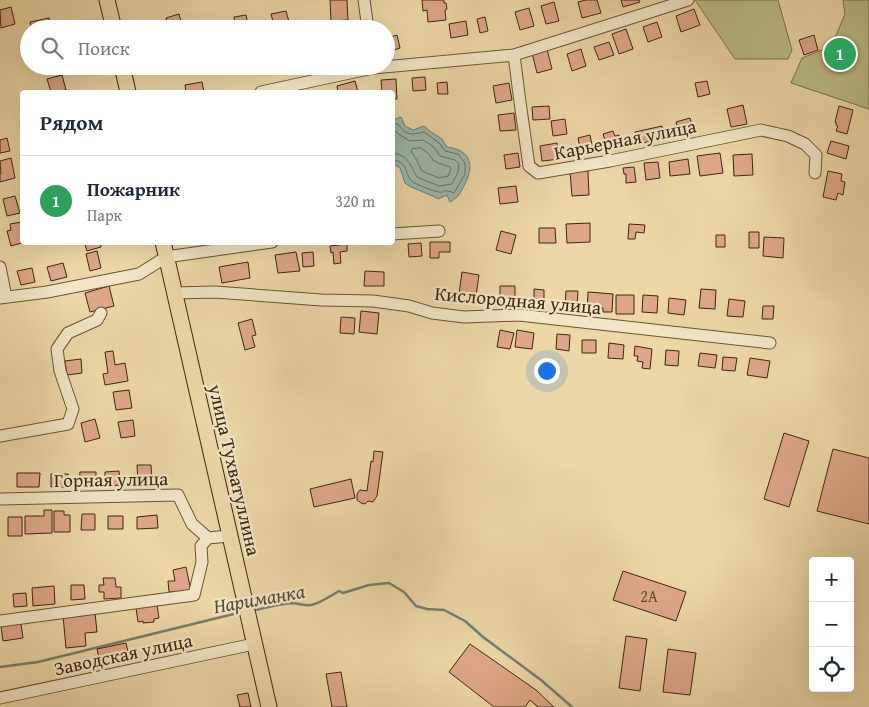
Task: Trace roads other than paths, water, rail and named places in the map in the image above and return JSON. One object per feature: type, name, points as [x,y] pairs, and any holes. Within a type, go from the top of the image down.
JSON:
[{"type":"main road","points":[[107,0],[112,20]]},
{"type":"main road","points":[[124,75],[128,90]]},
{"type":"main road","name":"улица Тухватуллина","points":[[164,250],[269,707]]},
{"type":"street","points":[[364,0],[367,20]]},
{"type":"street","points":[[395,65],[514,55],[688,0]]},
{"type":"street","name":"Карьерная улица","points":[[514,55],[529,166],[538,172],[610,161],[761,130],[788,136],[805,144],[816,155],[815,173]]},
{"type":"street","points":[[270,90],[337,75]]},
{"type":"street","points":[[395,234],[439,231]]},
{"type":"street","points":[[0,266],[3,298],[47,292],[139,274],[164,250],[232,245]]},
{"type":"street","name":"Кислородная улица","points":[[174,293],[216,292],[321,300],[373,301],[464,317],[519,315],[770,343]]},
{"type":"street","points":[[0,436],[68,424],[73,409],[60,371],[57,349],[68,333],[97,320],[101,313]]},
{"type":"street","name":"Горная улица","points":[[0,499],[178,496],[192,524],[208,538]]},
{"type":"street","points":[[0,621],[194,594],[202,562],[201,546],[208,538],[229,536]]},
{"type":"street","name":"Заводская улица","points":[[0,698],[253,638]]},
{"type":"water","points":[[401,117],[405,126],[413,130],[424,126],[442,139],[447,147],[461,151],[468,159],[470,170],[468,177],[461,192],[450,202],[447,195],[438,199],[405,183],[400,168],[395,165],[395,119]]},
{"type":"waterway","name":"Нариманка","points":[[252,611],[291,603],[311,605],[339,591],[343,593],[369,585],[389,583],[404,592],[416,606],[444,610],[465,621],[483,637],[541,680],[572,707]]},
{"type":"waterway","name":"Нариманка","points":[[0,667],[38,662],[242,612]]},
{"type":"place","name":"Пожарник","points":[[840,54]]}]
